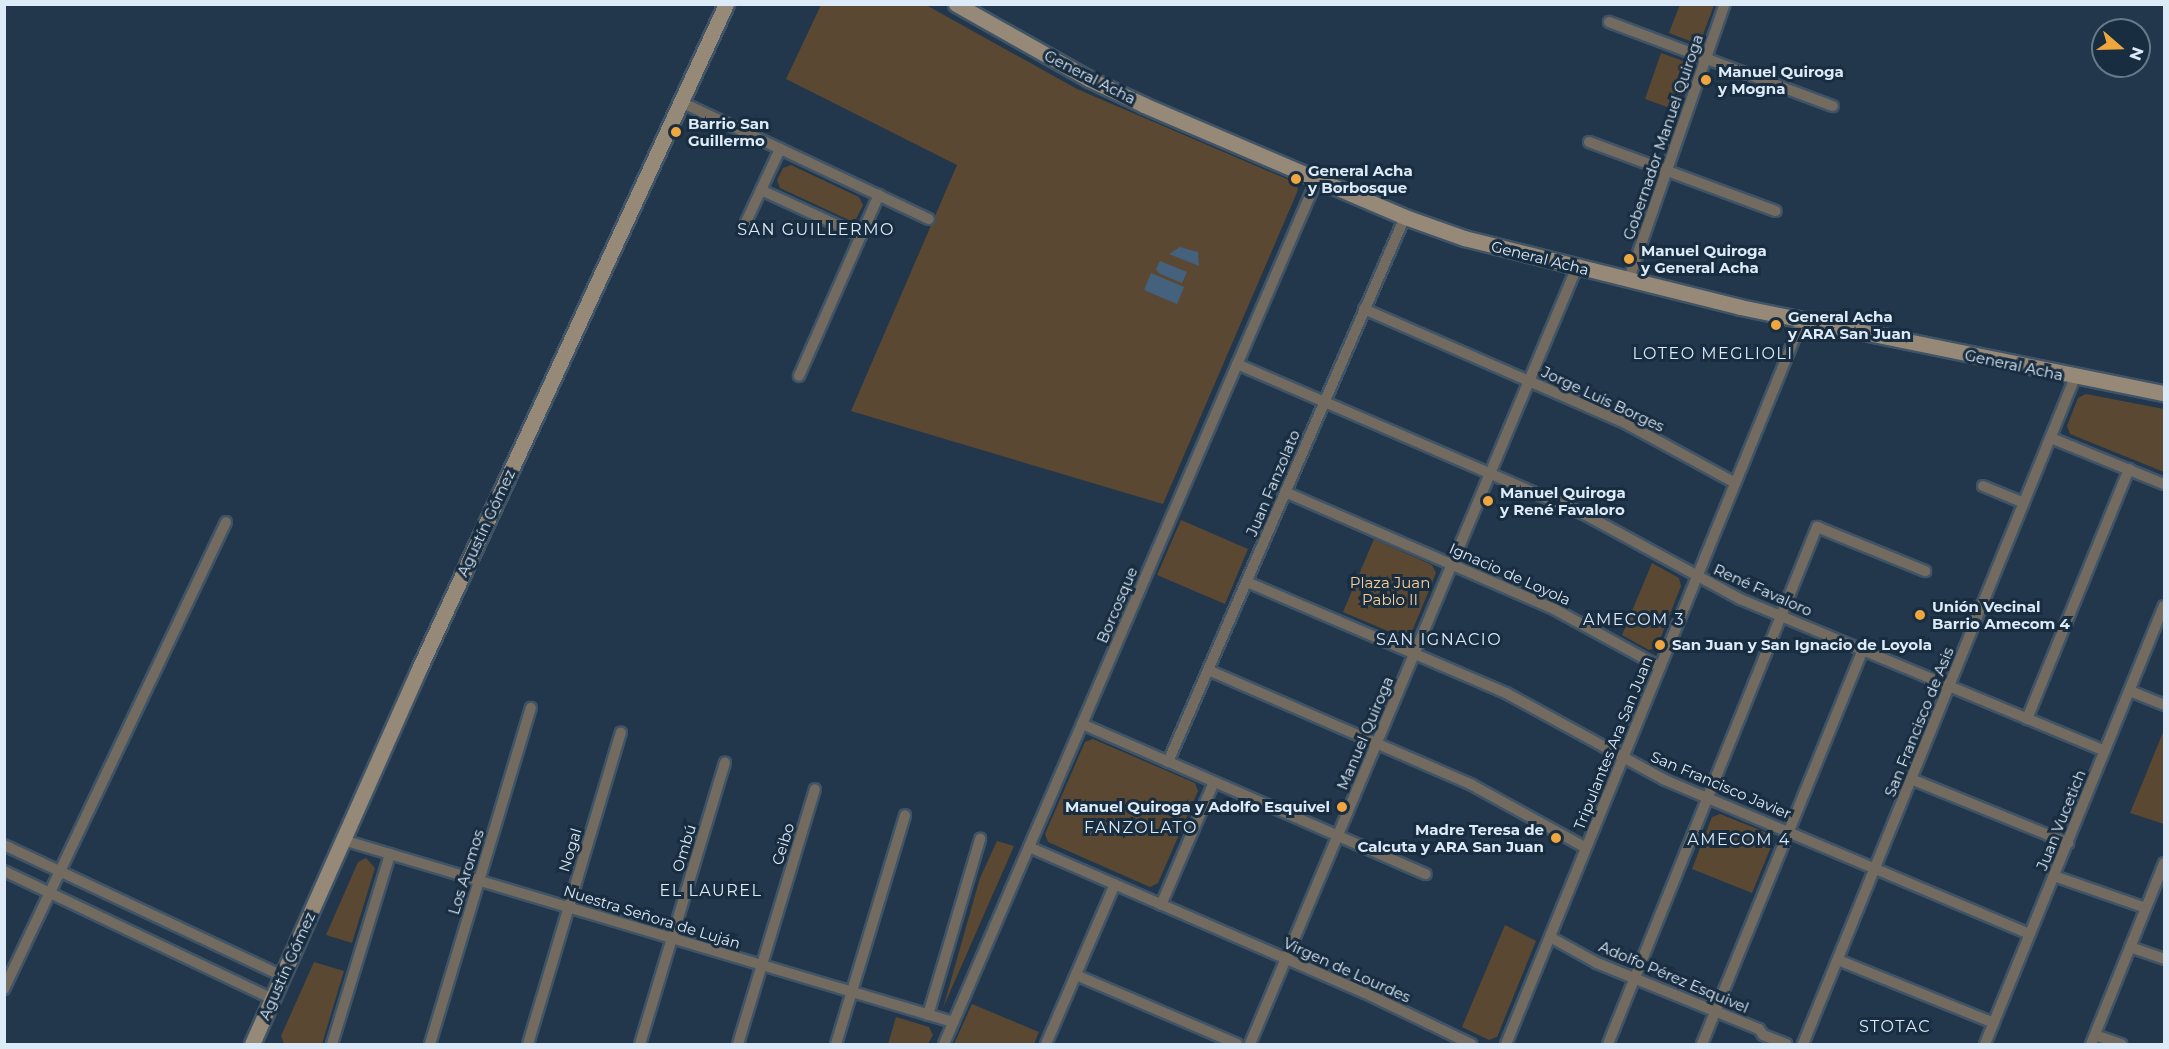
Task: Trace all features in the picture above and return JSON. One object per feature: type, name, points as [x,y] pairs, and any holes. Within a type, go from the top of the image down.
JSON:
[{"type":"main road","name":"Agustín Gómez","points":[[252,1044],[726,4]]},
{"type":"main road","name":"General Acha","points":[[956,4],[1103,86],[1318,177],[1405,217],[1464,238],[1802,320],[2075,377],[2164,393]]},
{"type":"street","name":"Gobernador Manuel Quiroga","points":[[1629,279],[1725,4]]},
{"type":"street","points":[[1609,22],[1833,106]]},
{"type":"street","points":[[681,102],[929,219]]},
{"type":"street","points":[[1589,142],[1776,211]]},
{"type":"street","points":[[746,222],[780,149]]},
{"type":"street","name":"Borcosque","points":[[944,1044],[1318,177]]},
{"type":"street","points":[[761,190],[861,237]]},
{"type":"street","points":[[799,376],[879,195]]},
{"type":"street","name":"Juan Fanzolato","points":[[1168,762],[1405,217]]},
{"type":"street","name":"Manuel Quiroga","points":[[1250,1044],[1577,267]]},
{"type":"street","name":"Jorge Luis Borges","points":[[1364,309],[1627,424],[1735,483]]},
{"type":"street","name":"Tripulantes Ara San Juan","points":[[1506,1044],[1802,320]]},
{"type":"street","name":"René Favaloro","points":[[1238,363],[1584,514],[1698,576],[1781,616],[1863,649],[1949,688],[2105,751]]},
{"type":"street","name":"San Francisco de Asis","points":[[1803,1044],[2075,377]]},
{"type":"street","points":[[2051,438],[2164,484]]},
{"type":"street","points":[[2027,719],[2129,470]]},
{"type":"street","points":[[1983,486],[2024,503]]},
{"type":"street","name":"Ignacio de Loyola","points":[[1285,492],[1554,609],[1660,667]]},
{"type":"street","points":[[4,989],[226,522]]},
{"type":"street","points":[[1608,1044],[1817,527],[1925,571]]},
{"type":"street","name":"San Francisco Javier","points":[[1246,582],[1506,693],[1623,758],[1708,798],[1789,831],[1874,871],[2030,934]]},
{"type":"street","name":"Juan Vucetich","points":[[1985,1044],[2164,606]]},
{"type":"street","points":[[1702,1044],[1863,649]]},
{"type":"street","points":[[1208,670],[1472,785],[1586,848]]},
{"type":"street","points":[[2130,691],[2164,705]]},
{"type":"street","name":"Los Aromos","points":[[430,1044],[531,708]]},
{"type":"street","points":[[1082,724],[1426,874]]},
{"type":"street","name":"Nogal","points":[[528,1044],[621,733]]},
{"type":"street","name":"Ombú","points":[[640,1044],[725,763]]},
{"type":"street","points":[[1911,779],[2068,843]]},
{"type":"street","points":[[1161,905],[1215,782]]},
{"type":"street","name":"Ceibo","points":[[738,1044],[815,789]]},
{"type":"street","points":[[836,1044],[905,815]]},
{"type":"street","points":[[928,1015],[980,839]]},
{"type":"street","name":"Nuestra Señora de Luján","points":[[343,840],[953,1022]]},
{"type":"street","points":[[4,845],[282,976]]},
{"type":"street","name":"Virgen de Lourdes","points":[[1029,847],[1286,959],[1471,1044]]},
{"type":"street","points":[[332,1044],[390,854]]},
{"type":"street","points":[[2121,1044],[2093,1040],[2164,863]]},
{"type":"street","points":[[4,871],[272,999]]},
{"type":"street","points":[[2054,876],[2146,908]]},
{"type":"street","points":[[1046,1044],[1115,884]]},
{"type":"street","name":"Adolfo Pérez Esquivel","points":[[1550,937],[1635,978],[1715,1011],[1786,1044]]},
{"type":"street","points":[[2130,947],[2164,959]]},
{"type":"street","points":[[1838,960],[1994,1023]]},
{"type":"street","points":[[1076,975],[1238,1044]]},
{"type":"green space","points":[[1680,4],[1714,5],[1701,40],[1695,43],[1669,33]]},
{"type":"green space","points":[[821,5],[926,5],[1077,89],[1296,183],[1298,190],[1163,504],[851,411],[957,165],[786,79]]},
{"type":"green space","points":[[1661,53],[1689,63],[1690,70],[1675,110],[1645,99]]},
{"type":"green space","points":[[791,165],[859,197],[863,205],[856,219],[851,221],[780,188],[777,180],[783,168]]},
{"type":"green space","points":[[2086,394],[2164,409],[2164,472],[2070,434],[2067,426],[2078,398]]},
{"type":"green space","points":[[1181,520],[1248,549],[1225,604],[1157,575]]},
{"type":"green space","name":"Plaza Juan Pablo II","points":[[1374,539],[1432,565],[1436,573],[1411,634],[1402,637],[1343,612]]},
{"type":"green space","points":[[1652,563],[1679,578],[1681,586],[1657,647],[1649,650],[1622,635]]},
{"type":"green space","points":[[2164,730],[2164,824],[2130,813]]},
{"type":"green space","points":[[1093,739],[1195,783],[1198,791],[1158,883],[1150,887],[1048,842],[1045,834],[1085,742]]},
{"type":"green space","points":[[1720,814],[1770,834],[1773,842],[1752,893],[1692,869],[1712,817]]},
{"type":"green space","points":[[997,841],[1014,846],[943,1008],[980,878]]},
{"type":"green space","points":[[366,858],[375,868],[352,943],[326,935],[358,862]]},
{"type":"green space","points":[[1505,925],[1536,941],[1497,1037],[1489,1040],[1462,1027]]},
{"type":"green space","points":[[314,962],[344,971],[322,1044],[284,1044],[281,1036]]},
{"type":"green space","points":[[972,1004],[1039,1032],[1034,1044],[954,1044]]},
{"type":"green space","points":[[896,1017],[929,1027],[933,1035],[928,1044],[888,1044]]},
{"type":"water","points":[[1180,247],[1198,252],[1199,266],[1169,254]]},
{"type":"water","points":[[1160,261],[1187,272],[1182,283],[1160,274],[1156,269]]},
{"type":"water","points":[[1151,273],[1184,287],[1177,304],[1144,290]]},
{"type":"place","name":"Manuel Quiroga y Mogna","points":[[1706,80]]},
{"type":"place","name":"Barrio San Guillermo","points":[[676,132]]},
{"type":"place","name":"General Acha y Borbosque","points":[[1296,179]]},
{"type":"place","name":"Manuel Quiroga y General Acha","points":[[1629,259]]},
{"type":"place","name":"General Acha y ARA San Juan","points":[[1776,325]]},
{"type":"place","name":"Manuel Quiroga y René Favaloro","points":[[1488,501]]},
{"type":"place","name":"Unión Vecinal Barrio Amecom 4","points":[[1920,615]]},
{"type":"place","name":"San Juan y San Ignacio de Loyola","points":[[1660,645]]},
{"type":"place","name":"Manuel Quiroga y Adolfo Esquivel","points":[[1342,807]]},
{"type":"place","name":"Madre Teresa de Calcuta y ARA San Juan","points":[[1556,838]]},
{"type":"district","name":"SAN GUILLERMO","points":[[816,230]]},
{"type":"district","name":"LOTEO MEGLIOLI","points":[[1713,354]]},
{"type":"district","name":"AMECOM 3","points":[[1634,620]]},
{"type":"district","name":"SAN IGNACIO","points":[[1439,640]]},
{"type":"district","name":"FANZOLATO","points":[[1141,828]]},
{"type":"district","name":"AMECOM 4","points":[[1739,840]]},
{"type":"district","name":"EL LAUREL","points":[[711,891]]},
{"type":"district","name":"STOTAC","points":[[1895,1027]]}]
